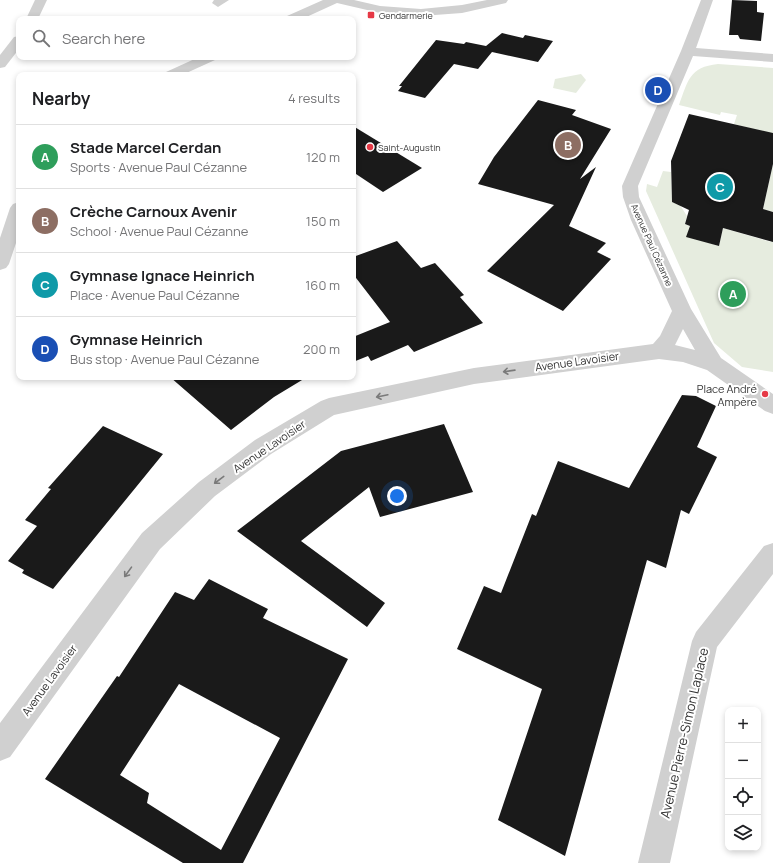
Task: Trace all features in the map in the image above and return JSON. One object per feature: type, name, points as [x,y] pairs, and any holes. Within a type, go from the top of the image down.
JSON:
[{"type":"street","points":[[33,16],[41,0]]},
{"type":"street","points":[[298,16],[333,0]]},
{"type":"street","points":[[340,0],[378,10],[417,13],[468,8],[502,0]]},
{"type":"street","name":"Avenue Paul Cézanne","points":[[706,0],[688,51],[630,186],[631,197],[640,220],[682,311],[714,364]]},
{"type":"street","points":[[0,64],[16,44]]},
{"type":"street","points":[[688,51],[773,58]]},
{"type":"street","points":[[178,72],[204,60]]},
{"type":"street","points":[[0,264],[16,217]]},
{"type":"street","points":[[659,351],[668,340],[682,311]]},
{"type":"street","name":"Avenue Lavoisier","points":[[0,747],[151,541],[207,489],[264,447],[329,407],[474,376],[659,351],[683,354],[714,364]]},
{"type":"street","points":[[714,364],[773,405]]},
{"type":"street","name":"Avenue Pierre-Simon Laplace","points":[[654,863],[705,641],[773,554]]},
{"type":"shaded area","points":[[718,64],[773,68],[773,134],[734,124],[737,115],[721,112],[720,115],[679,105],[688,82],[695,72],[701,68]]},
{"type":"shaded area","points":[[581,74],[586,80],[576,93],[553,88],[555,79]]},
{"type":"shaded area","points":[[773,164],[773,212],[763,209]]},
{"type":"shaded area","points":[[663,171],[671,172],[672,202],[680,205],[687,216],[685,224],[690,226],[687,236],[719,246],[723,228],[771,242],[773,231],[773,372],[742,367],[714,343],[646,191],[647,184],[657,187]]},
{"type":"building","points":[[732,0],[757,1],[757,12],[764,13],[761,41],[740,39],[738,35],[729,35]]},
{"type":"building","points":[[502,33],[523,38],[525,35],[553,41],[538,62],[492,52],[478,69],[454,64],[425,98],[398,91],[402,86],[399,86],[436,40],[464,44],[466,42],[486,46]]},
{"type":"building","points":[[538,100],[576,110],[572,115],[611,129],[580,179],[596,167],[569,226],[606,243],[597,252],[611,259],[563,311],[487,271],[554,205],[478,184],[494,157]]},
{"type":"building","points":[[689,114],[773,133],[773,164],[763,209],[773,212],[773,242],[723,228],[719,246],[686,237],[690,226],[685,224],[689,210],[672,202],[671,161]]},
{"type":"building","name":"Saint-Augustin","points":[[356,128],[422,168],[383,192],[356,174]]},
{"type":"building","points":[[397,241],[421,268],[435,263],[464,295],[460,297],[483,323],[414,352],[408,345],[371,361],[368,356],[356,361],[356,336],[390,322],[356,278],[356,256]]},
{"type":"building","points":[[173,380],[302,380],[274,397],[231,430]]},
{"type":"building","points":[[682,395],[696,396],[716,406],[697,447],[717,457],[689,514],[681,510],[666,568],[647,560],[565,856],[498,820],[542,689],[457,649],[484,586],[501,593],[532,514],[536,516],[558,461],[629,488]]},
{"type":"building","points":[[444,424],[473,492],[380,517],[369,487],[301,541],[385,603],[367,627],[237,531],[341,451]]},
{"type":"building","points":[[103,426],[163,454],[53,589],[22,573],[24,570],[8,561],[37,526],[25,520],[51,489],[48,488]]},
{"type":"building","points":[[209,579],[268,609],[263,618],[348,659],[243,863],[183,863],[45,779],[117,676],[119,677],[175,592],[194,600]],"holes":[[[179,684],[280,738],[221,850],[147,803],[149,793],[120,775]]]},
{"type":"place","name":"Gendarmerie","points":[[371,15]]},
{"type":"place","name":"Gymnase Heinrich","points":[[658,90]]},
{"type":"place","name":"Crèche Carnoux Avenir","points":[[568,145]]},
{"type":"place","name":"Saint-Augustin","points":[[370,147]]},
{"type":"place","name":"Gymnase Ignace Heinrich","points":[[720,187]]},
{"type":"place","name":"Stade Marcel Cerdan","points":[[733,294]]},
{"type":"place","name":"Place André Ampère","points":[[765,394]]}]
